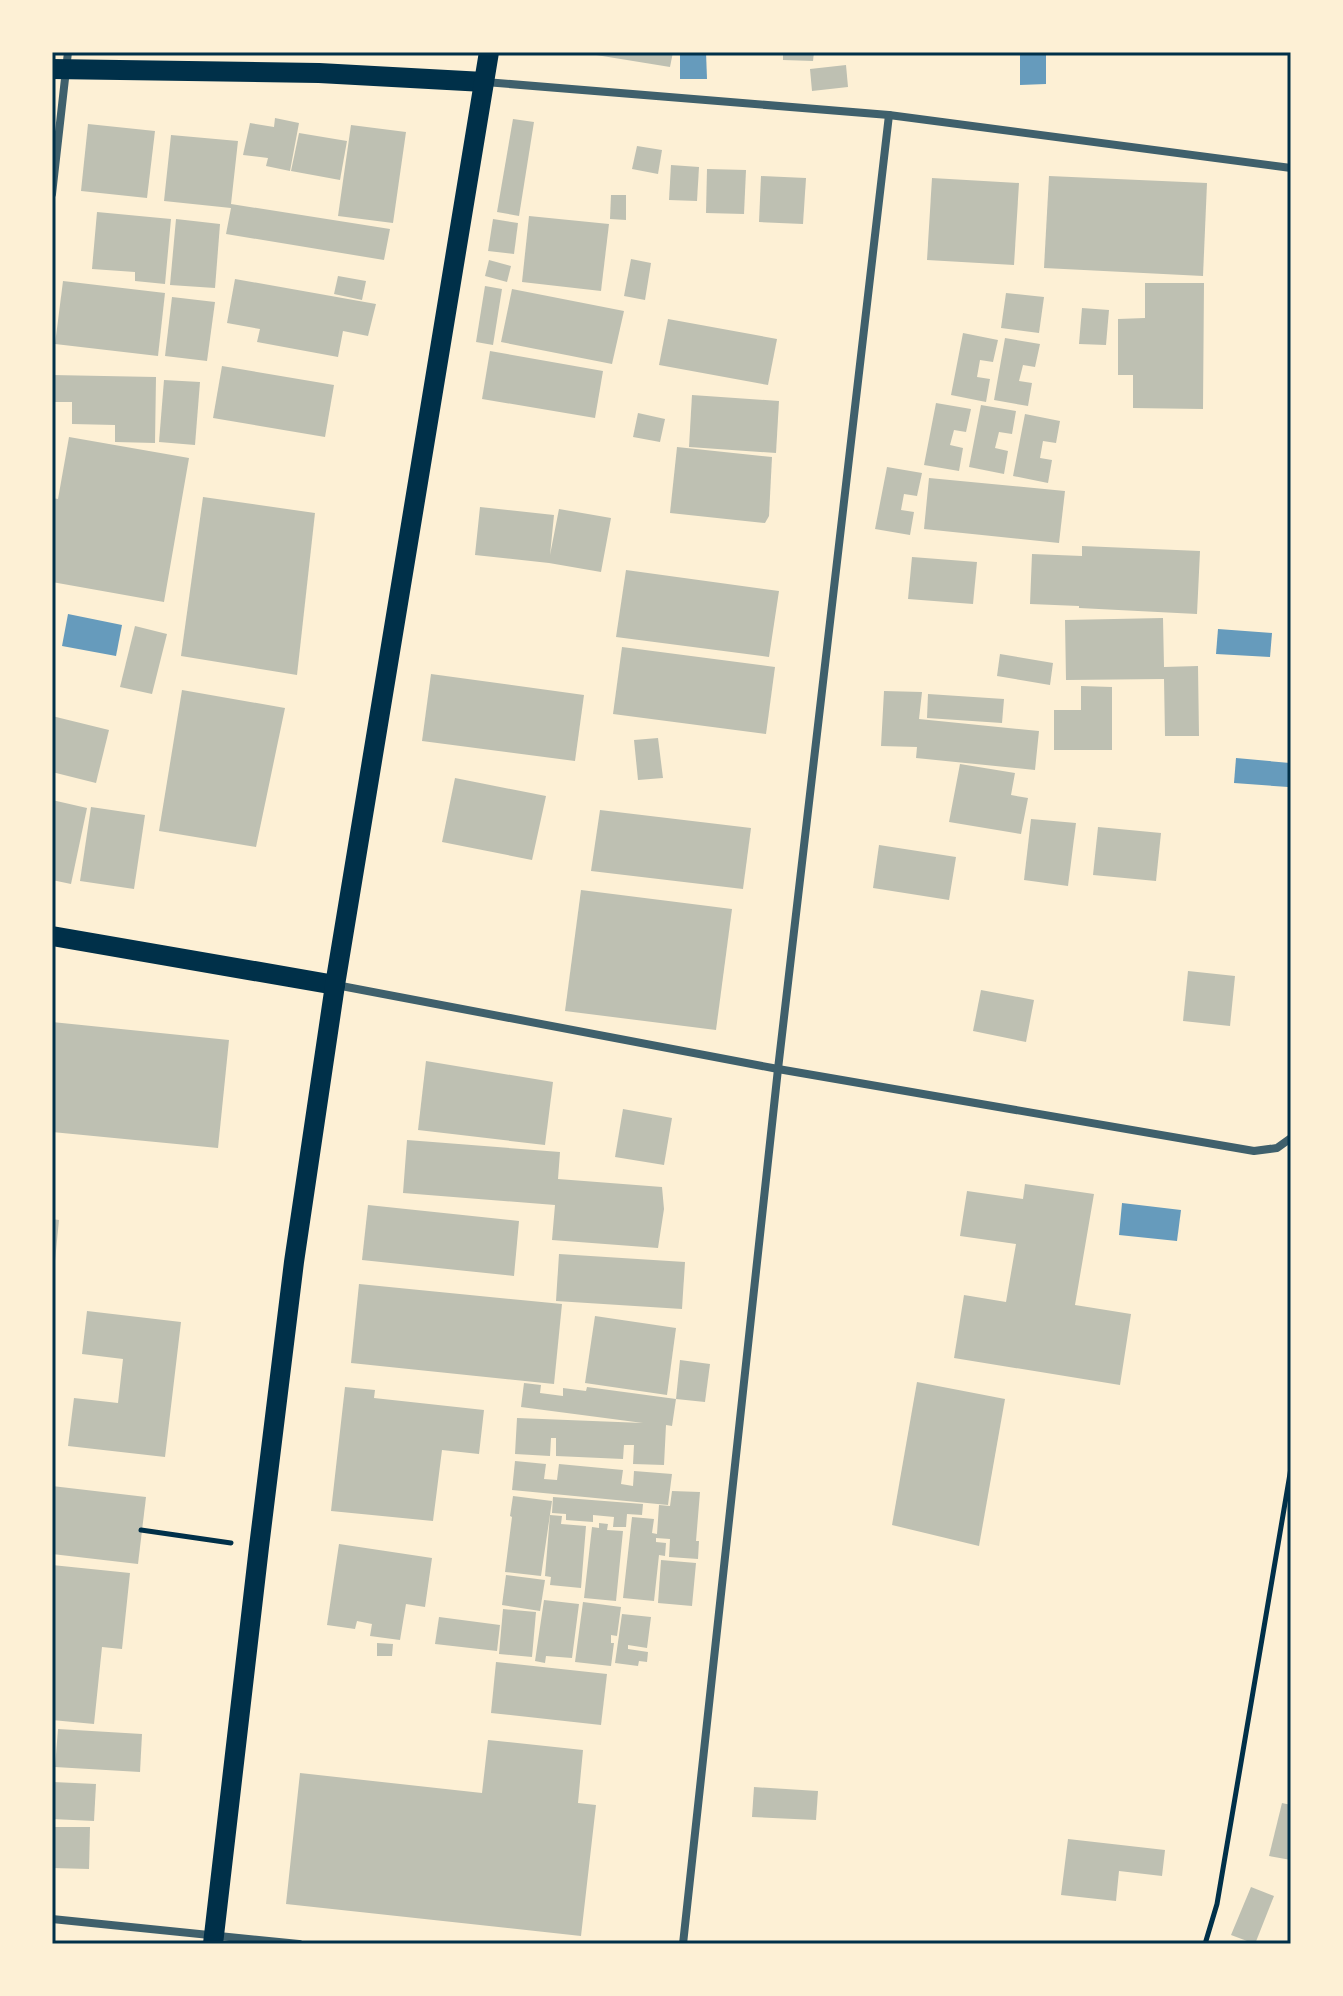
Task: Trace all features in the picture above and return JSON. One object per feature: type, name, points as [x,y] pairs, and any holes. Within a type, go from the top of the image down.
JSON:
[{"type":"main road","points":[[214,1940],[294,1262],[335,985],[489,52]]},
{"type":"main road","points":[[62,64],[484,82]]},
{"type":"main road","points":[[52,936],[335,985]]},
{"type":"street","points":[[52,194],[62,64]]},
{"type":"street","points":[[484,82],[889,115],[1291,168]]},
{"type":"street","points":[[683,1944],[778,1069],[889,115]]},
{"type":"street","points":[[335,985],[778,1069],[1254,1151],[1277,1148],[1291,1138]]},
{"type":"street","points":[[52,1919],[214,1940],[299,1944]]},
{"type":"path","points":[[1205,1944],[1217,1904],[1291,1468]]},
{"type":"path","points":[[141,1530],[259,1547]]},
{"type":"water","points":[[680,52],[706,52],[707,79],[680,79]]},
{"type":"water","points":[[1020,52],[1046,52],[1046,84],[1020,85]]},
{"type":"water","points":[[68,614],[122,625],[116,656],[62,646]]},
{"type":"water","points":[[1218,629],[1272,633],[1270,657],[1216,654]]},
{"type":"water","points":[[1236,758],[1290,763],[1288,787],[1234,783]]},
{"type":"water","points":[[1122,1203],[1181,1210],[1177,1241],[1119,1235]]},
{"type":"building","points":[[590,52],[673,52],[670,67]]},
{"type":"building","points":[[783,52],[814,52],[813,61],[783,60]]},
{"type":"building","points":[[846,65],[848,87],[812,91],[810,69]]},
{"type":"building","points":[[275,118],[299,123],[290,171],[266,166],[268,158],[243,155],[250,123],[274,127]]},
{"type":"building","points":[[513,119],[534,122],[519,216],[497,212]]},
{"type":"building","points":[[88,124],[155,131],[147,198],[81,191]]},
{"type":"building","points":[[351,125],[406,132],[393,223],[338,216]]},
{"type":"building","points":[[299,133],[347,141],[340,180],[291,171]]},
{"type":"building","points":[[171,135],[238,141],[231,204],[390,229],[384,260],[226,234],[231,208],[164,201]]},
{"type":"building","points":[[637,146],[662,150],[658,174],[632,169]]},
{"type":"building","points":[[671,165],[699,167],[697,201],[669,200]]},
{"type":"building","points":[[707,169],[746,170],[744,214],[706,213]]},
{"type":"building","points":[[761,176],[806,178],[803,224],[759,222]]},
{"type":"building","points":[[1049,176],[1207,183],[1203,276],[1044,268]]},
{"type":"building","points":[[932,178],[1019,183],[1014,265],[927,260]]},
{"type":"building","points":[[611,195],[626,195],[626,220],[610,219]]},
{"type":"building","points":[[97,212],[171,219],[165,284],[135,281],[135,272],[92,269]]},
{"type":"building","points":[[529,216],[609,224],[601,291],[522,282]]},
{"type":"building","points":[[176,219],[220,224],[215,288],[170,285]]},
{"type":"building","points":[[493,219],[518,223],[514,254],[488,251]]},
{"type":"building","points":[[631,259],[651,263],[645,300],[624,296]]},
{"type":"building","points":[[489,260],[511,266],[507,282],[485,276]]},
{"type":"building","points":[[338,276],[366,281],[362,300],[334,294]]},
{"type":"building","points":[[235,279],[376,304],[368,336],[343,331],[338,357],[257,342],[260,329],[227,323]]},
{"type":"building","points":[[63,281],[165,293],[158,356],[55,344]]},
{"type":"building","points":[[1145,283],[1204,283],[1203,409],[1133,408],[1133,375],[1118,375],[1118,319],[1145,318]]},
{"type":"building","points":[[485,286],[502,289],[493,345],[476,342]]},
{"type":"building","points":[[512,289],[624,311],[612,364],[501,342]]},
{"type":"building","points":[[1006,293],[1044,297],[1039,333],[1001,328]]},
{"type":"building","points":[[172,297],[215,302],[207,361],[165,356]]},
{"type":"building","points":[[1082,308],[1109,310],[1106,345],[1079,344]]},
{"type":"building","points":[[668,319],[777,339],[768,385],[659,365]]},
{"type":"building","points":[[963,333],[998,340],[993,362],[980,360],[977,377],[990,379],[986,402],[951,395]]},
{"type":"building","points":[[1005,338],[1040,344],[1035,367],[1023,365],[1019,381],[1032,383],[1028,406],[994,400]]},
{"type":"building","points":[[490,351],[603,371],[595,418],[482,399]]},
{"type":"building","points":[[222,366],[334,385],[325,437],[213,418]]},
{"type":"building","points":[[52,375],[156,377],[155,443],[115,442],[115,425],[72,424],[72,402],[52,402]]},
{"type":"building","points":[[164,380],[200,382],[195,445],[159,442]]},
{"type":"building","points":[[692,395],[779,401],[776,453],[689,447]]},
{"type":"building","points":[[936,403],[971,409],[966,432],[954,430],[950,445],[963,448],[959,471],[924,465]]},
{"type":"building","points":[[981,405],[1016,411],[1012,434],[999,432],[995,448],[1008,451],[1004,474],[969,467]]},
{"type":"building","points":[[638,413],[665,419],[660,442],[633,437]]},
{"type":"building","points":[[1025,414],[1060,421],[1056,443],[1043,441],[1040,458],[1052,460],[1048,483],[1013,476]]},
{"type":"building","points":[[69,437],[189,458],[164,602],[52,582],[52,498],[58,499]]},
{"type":"building","points":[[677,447],[772,457],[769,516],[765,523],[670,513]]},
{"type":"building","points":[[887,467],[922,473],[917,496],[904,494],[901,510],[914,512],[910,535],[875,529]]},
{"type":"building","points":[[929,478],[1065,491],[1059,543],[924,529]]},
{"type":"building","points":[[203,497],[315,513],[297,675],[181,656]]},
{"type":"building","points":[[480,507],[554,515],[550,555],[559,509],[611,518],[601,572],[475,555]]},
{"type":"building","points":[[1082,546],[1200,551],[1197,614],[1030,604],[1032,554],[1082,556]]},
{"type":"building","points":[[912,557],[977,562],[973,604],[908,599]]},
{"type":"building","points":[[626,570],[779,591],[769,657],[616,637]]},
{"type":"building","points":[[1163,618],[1164,667],[1198,666],[1199,736],[1165,736],[1164,679],[1066,680],[1065,620]]},
{"type":"building","points":[[135,626],[167,634],[152,694],[120,687]]},
{"type":"building","points":[[622,647],[775,667],[766,734],[613,714]]},
{"type":"building","points":[[1000,654],[1053,663],[1050,685],[997,676]]},
{"type":"building","points":[[431,674],[584,695],[575,761],[422,741]]},
{"type":"building","points":[[1081,686],[1112,687],[1112,750],[1054,750],[1054,710],[1081,710]]},
{"type":"building","points":[[182,690],[285,708],[256,847],[159,831]]},
{"type":"building","points":[[884,691],[922,692],[919,719],[1039,731],[1035,770],[916,758],[917,747],[881,746]]},
{"type":"building","points":[[928,694],[1004,699],[1002,723],[927,718]]},
{"type":"building","points":[[52,716],[109,730],[96,783],[52,772]]},
{"type":"building","points":[[658,738],[663,778],[638,780],[634,740]]},
{"type":"building","points":[[960,764],[1015,773],[1011,795],[1028,798],[1021,834],[949,822]]},
{"type":"building","points":[[455,778],[546,796],[532,860],[442,842]]},
{"type":"building","points":[[52,800],[87,808],[71,884],[52,880]]},
{"type":"building","points":[[91,807],[145,815],[134,889],[80,881]]},
{"type":"building","points":[[600,810],[751,828],[743,889],[591,871]]},
{"type":"building","points":[[1031,819],[1076,823],[1068,886],[1024,880]]},
{"type":"building","points":[[1098,827],[1161,833],[1156,881],[1093,875]]},
{"type":"building","points":[[879,845],[956,857],[949,900],[873,888]]},
{"type":"building","points":[[581,890],[732,909],[716,1030],[565,1011]]},
{"type":"building","points":[[1188,971],[1235,976],[1230,1026],[1183,1021]]},
{"type":"building","points":[[981,990],[1034,1000],[1026,1042],[973,1031]]},
{"type":"building","points":[[52,1022],[229,1040],[218,1148],[52,1132]]},
{"type":"building","points":[[426,1061],[553,1082],[545,1145],[418,1130]]},
{"type":"building","points":[[623,1109],[672,1118],[664,1165],[615,1157]]},
{"type":"building","points":[[407,1140],[560,1152],[558,1179],[662,1187],[664,1209],[658,1248],[552,1240],[555,1205],[403,1193]]},
{"type":"building","points":[[1025,1184],[1094,1194],[1075,1305],[1131,1314],[1120,1385],[954,1358],[964,1295],[1006,1302],[1016,1244],[960,1236],[967,1191],[1023,1199]]},
{"type":"building","points":[[368,1205],[519,1221],[514,1276],[362,1260]]},
{"type":"building","points":[[52,1219],[59,1220],[54,1271],[52,1271]]},
{"type":"building","points":[[559,1254],[685,1262],[682,1309],[556,1301]]},
{"type":"building","points":[[359,1284],[562,1304],[554,1384],[351,1363]]},
{"type":"building","points":[[87,1311],[181,1322],[165,1457],[68,1446],[74,1398],[118,1403],[123,1359],[82,1354]]},
{"type":"building","points":[[595,1316],[676,1328],[667,1395],[585,1383]]},
{"type":"building","points":[[680,1360],[710,1364],[705,1402],[676,1399]]},
{"type":"building","points":[[917,1382],[1005,1399],[979,1546],[892,1525]]},
{"type":"building","points":[[524,1383],[541,1385],[540,1393],[563,1396],[563,1388],[586,1391],[587,1387],[676,1399],[672,1426],[666,1425],[664,1465],[633,1464],[634,1445],[624,1445],[623,1459],[556,1456],[556,1438],[551,1438],[550,1456],[515,1454],[517,1418],[643,1423],[521,1407]]},
{"type":"building","points":[[345,1387],[375,1390],[374,1398],[484,1410],[479,1454],[442,1450],[433,1521],[331,1511]]},
{"type":"building","points":[[515,1461],[546,1464],[544,1479],[557,1480],[559,1464],[623,1470],[621,1484],[633,1486],[634,1471],[672,1474],[668,1505],[512,1490]]},
{"type":"building","points":[[52,1486],[146,1497],[138,1564],[52,1554]]},
{"type":"building","points":[[672,1491],[700,1492],[696,1541],[699,1541],[698,1559],[669,1557],[670,1539],[656,1538],[656,1542],[666,1543],[665,1556],[659,1555],[654,1601],[623,1598],[632,1517],[654,1519],[652,1533],[657,1534],[659,1505],[670,1506]]},
{"type":"building","points":[[513,1496],[552,1501],[541,1576],[505,1572]]},
{"type":"building","points":[[553,1497],[643,1504],[642,1515],[627,1514],[626,1527],[613,1527],[614,1517],[593,1515],[593,1522],[566,1520],[566,1514],[552,1513]]},
{"type":"building","points":[[550,1515],[562,1516],[561,1524],[586,1526],[581,1588],[550,1585],[551,1577],[545,1576]]},
{"type":"building","points":[[599,1523],[608,1524],[607,1530],[623,1531],[616,1601],[584,1598],[592,1527],[599,1528]]},
{"type":"building","points":[[339,1544],[432,1558],[425,1607],[406,1604],[400,1640],[370,1636],[372,1624],[357,1621],[355,1629],[327,1625]]},
{"type":"building","points":[[661,1560],[696,1563],[692,1606],[658,1603]]},
{"type":"building","points":[[52,1565],[130,1573],[122,1649],[102,1647],[94,1724],[52,1720]]},
{"type":"building","points":[[506,1575],[545,1580],[540,1611],[502,1605]]},
{"type":"building","points":[[544,1600],[579,1604],[572,1658],[546,1656],[545,1663],[535,1661]]},
{"type":"building","points":[[583,1602],[621,1607],[617,1636],[611,1635],[611,1643],[614,1643],[611,1666],[575,1662]]},
{"type":"building","points":[[503,1609],[536,1612],[532,1657],[499,1654]]},
{"type":"building","points":[[622,1614],[651,1617],[647,1648],[628,1645],[628,1649],[648,1652],[647,1662],[639,1661],[638,1666],[615,1663]]},
{"type":"building","points":[[439,1617],[500,1625],[497,1651],[435,1644]]},
{"type":"building","points":[[377,1643],[393,1644],[392,1656],[377,1656]]},
{"type":"building","points":[[496,1662],[607,1674],[601,1725],[491,1713]]},
{"type":"building","points":[[58,1729],[142,1734],[140,1772],[55,1767]]},
{"type":"building","points":[[488,1740],[583,1750],[578,1803],[596,1805],[581,1936],[286,1904],[300,1773],[482,1793]]},
{"type":"building","points":[[53,1782],[96,1784],[94,1821],[52,1819]]},
{"type":"building","points":[[754,1787],[818,1791],[816,1820],[752,1817]]},
{"type":"building","points":[[1282,1803],[1291,1805],[1291,1860],[1269,1856]]},
{"type":"building","points":[[52,1827],[90,1827],[89,1869],[52,1868]]},
{"type":"building","points":[[1068,1839],[1165,1850],[1162,1876],[1119,1871],[1116,1901],[1061,1895]]},
{"type":"building","points":[[1251,1887],[1274,1896],[1255,1944],[1231,1935]]}]
